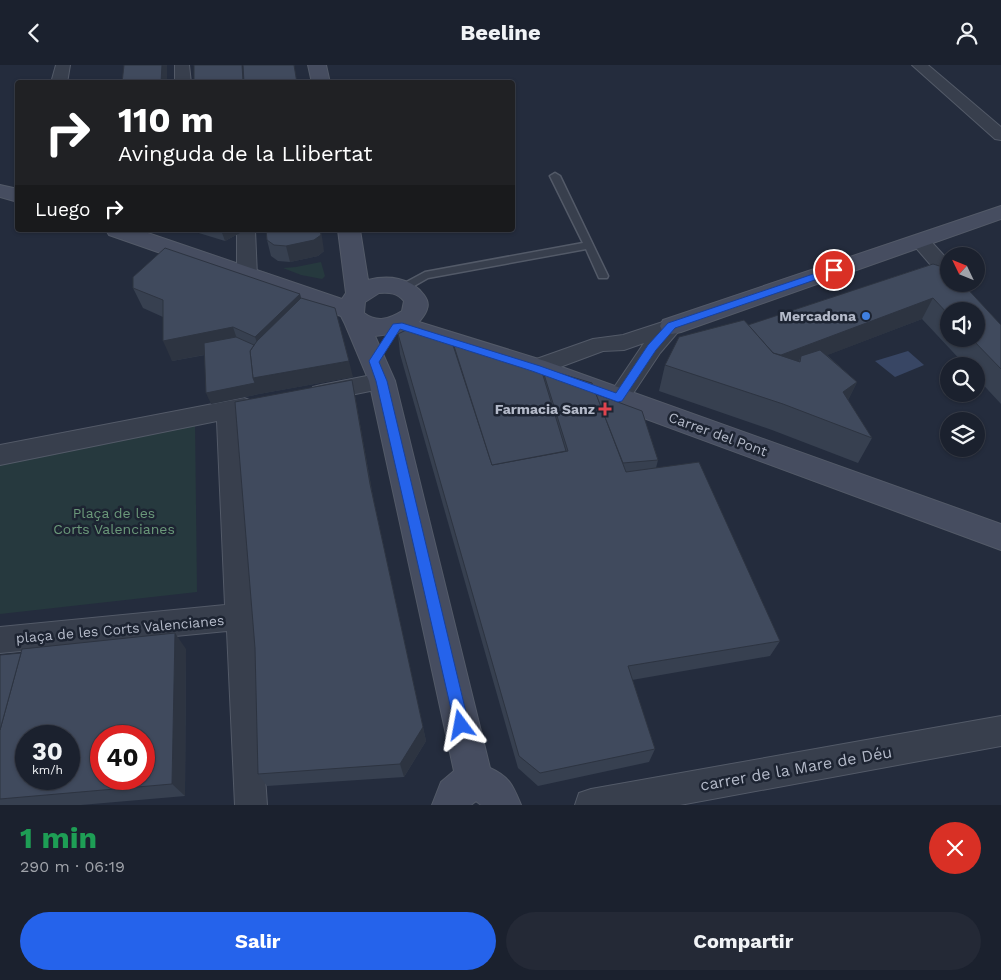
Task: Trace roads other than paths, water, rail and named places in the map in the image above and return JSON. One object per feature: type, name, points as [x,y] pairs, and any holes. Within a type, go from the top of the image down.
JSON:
[{"type":"street","points":[[60,80],[63,65]]},
{"type":"street","points":[[182,65],[182,80]]},
{"type":"street","points":[[317,65],[320,80]]},
{"type":"street","points":[[919,65],[1001,135]]},
{"type":"street","points":[[0,191],[15,195]]},
{"type":"street","points":[[536,368],[601,344],[624,342],[672,326],[1001,212]]},
{"type":"street","points":[[123,232],[313,298],[360,302],[394,285],[411,293],[416,307],[403,322],[378,371],[295,397]]},
{"type":"street","points":[[246,232],[247,276]]},
{"type":"street","points":[[349,232],[360,302],[378,371],[476,798]]},
{"type":"street","points":[[920,241],[940,263]]},
{"type":"street","points":[[360,302],[375,329],[403,322]]},
{"type":"street","name":"Carrer del Pont","points":[[403,322],[433,336],[536,368],[1001,537]]},
{"type":"street","points":[[618,398],[652,348],[672,326]]},
{"type":"street","points":[[567,380],[576,367],[609,353],[624,342]]},
{"type":"street","points":[[0,455],[266,403]]},
{"type":"street","name":"plaça de les Corts Valencianes","points":[[228,410],[251,805]]},
{"type":"street","name":"plaça de les Corts Valencianes","points":[[0,640],[240,617]]},
{"type":"street","name":"carrer de la Mare de Déu","points":[[591,805],[1001,731]]},
{"type":"lane","points":[[555,176],[603,276]]},
{"type":"lane","points":[[403,288],[425,275],[589,245]]},
{"type":"water","points":[[908,351],[924,365],[895,377],[875,361]]},
{"type":"place","name":"Mercadona","points":[[866,316]]},
{"type":"place","name":"Farmacia Sanz","points":[[605,409]]},
{"type":"park label","name":"Plaça de les Corts Valencianes","points":[[114,521]]}]
